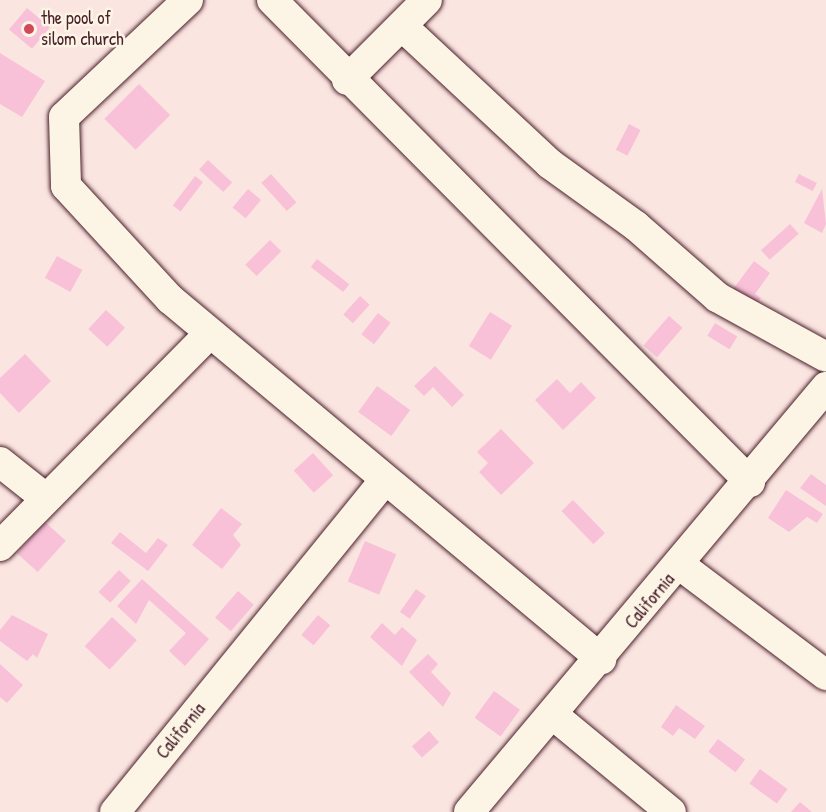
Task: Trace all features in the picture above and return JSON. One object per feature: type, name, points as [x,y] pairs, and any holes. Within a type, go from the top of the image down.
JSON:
[{"type":"street","points":[[188,0],[64,117],[66,186],[170,299],[383,482],[601,659]]},
{"type":"street","points":[[272,0],[347,80],[750,482]]},
{"type":"street","points":[[347,80],[403,27],[427,0]]},
{"type":"street","points":[[403,27],[550,164],[636,226],[717,297],[826,357]]},
{"type":"street","points":[[0,546],[44,497],[210,333]]},
{"type":"street","name":"California","points":[[470,812],[750,482],[826,387]]},
{"type":"street","points":[[0,462],[44,497]]},
{"type":"street","name":"California","points":[[115,812],[383,482]]},
{"type":"street","points":[[680,565],[826,675]]},
{"type":"street","points":[[552,714],[671,812]]},
{"type":"building","name":"the pool of silom church","points":[[27,8],[50,27],[32,49],[9,29]]},
{"type":"building","points":[[0,53],[45,81],[22,117],[0,104]]},
{"type":"building","points":[[139,84],[170,115],[135,150],[104,119]]},
{"type":"building","points":[[629,124],[641,130],[627,156],[616,150]]},
{"type":"building","points":[[208,160],[232,183],[223,192],[199,170]]},
{"type":"building","points":[[271,174],[296,202],[287,211],[261,183]]},
{"type":"building","points":[[799,174],[817,183],[813,191],[795,182]]},
{"type":"building","points":[[195,176],[203,182],[181,212],[173,206]]},
{"type":"building","points":[[248,189],[261,200],[246,218],[233,207]]},
{"type":"building","points":[[822,189],[826,224],[822,233],[804,223]]},
{"type":"building","points":[[790,224],[799,234],[770,260],[761,250]]},
{"type":"building","points":[[270,240],[281,251],[257,276],[245,265]]},
{"type":"building","points":[[57,256],[82,270],[70,292],[45,278]]},
{"type":"building","points":[[317,259],[349,284],[343,292],[311,267]]},
{"type":"building","points":[[754,261],[770,273],[755,294],[761,298],[750,313],[728,296]]},
{"type":"building","points":[[360,296],[370,305],[353,323],[343,315]]},
{"type":"building","points":[[106,310],[125,328],[107,347],[88,329]]},
{"type":"building","points":[[490,312],[512,326],[491,360],[469,346]]},
{"type":"building","points":[[378,313],[391,323],[374,344],[361,334]]},
{"type":"building","points":[[669,316],[683,328],[657,357],[643,345]]},
{"type":"building","points":[[715,323],[737,336],[730,349],[707,336]]},
{"type":"building","points":[[25,354],[51,381],[19,413],[0,393],[0,378]]},
{"type":"building","points":[[435,366],[464,395],[452,407],[433,387],[424,396],[414,386]]},
{"type":"building","points":[[557,379],[570,393],[581,382],[596,398],[563,430],[535,400]]},
{"type":"building","points":[[377,386],[410,410],[391,436],[358,412]]},
{"type":"building","points":[[501,429],[534,463],[501,495],[479,472],[488,463],[477,452]]},
{"type":"building","points":[[313,453],[333,475],[314,493],[294,470]]},
{"type":"building","points":[[811,474],[826,485],[826,506],[800,488]]},
{"type":"building","points":[[786,490],[823,514],[817,523],[807,517],[789,532],[768,518]]},
{"type":"building","points":[[573,500],[605,533],[593,544],[561,511]]},
{"type":"building","points":[[221,508],[242,524],[233,535],[241,545],[222,569],[192,545]]},
{"type":"building","points":[[45,522],[66,541],[38,572],[17,553]]},
{"type":"building","points":[[120,532],[146,553],[158,538],[168,545],[148,571],[111,543]]},
{"type":"building","points":[[365,541],[396,554],[379,595],[348,582]]},
{"type":"building","points":[[119,570],[131,581],[110,603],[99,592]]},
{"type":"building","points":[[142,579],[209,639],[185,666],[169,651],[186,633],[149,600],[136,624],[117,606]]},
{"type":"building","points":[[416,589],[426,596],[410,619],[400,612]]},
{"type":"building","points":[[238,591],[254,605],[231,631],[215,617]]},
{"type":"building","points":[[12,615],[48,634],[37,658],[33,654],[27,661],[0,641],[0,630]]},
{"type":"building","points":[[318,615],[330,625],[314,645],[301,635]]},
{"type":"building","points":[[112,617],[137,640],[110,669],[85,646]]},
{"type":"building","points":[[382,623],[395,635],[402,627],[417,640],[402,666],[370,637]]},
{"type":"building","points":[[428,654],[438,664],[431,672],[451,693],[443,707],[409,672]]},
{"type":"building","points":[[0,664],[23,685],[7,703],[0,697]]},
{"type":"building","points":[[494,691],[520,710],[500,737],[475,718]]},
{"type":"building","points":[[676,705],[705,726],[695,739],[679,728],[673,736],[661,727]]},
{"type":"building","points":[[429,731],[439,742],[422,758],[412,746]]},
{"type":"building","points":[[718,739],[745,759],[736,772],[708,752]]},
{"type":"building","points":[[760,769],[788,789],[777,804],[749,784]]},
{"type":"building","points":[[800,802],[812,812],[791,812]]},
{"type":"place","name":"the pool of silom church","points":[[29,29]]}]
